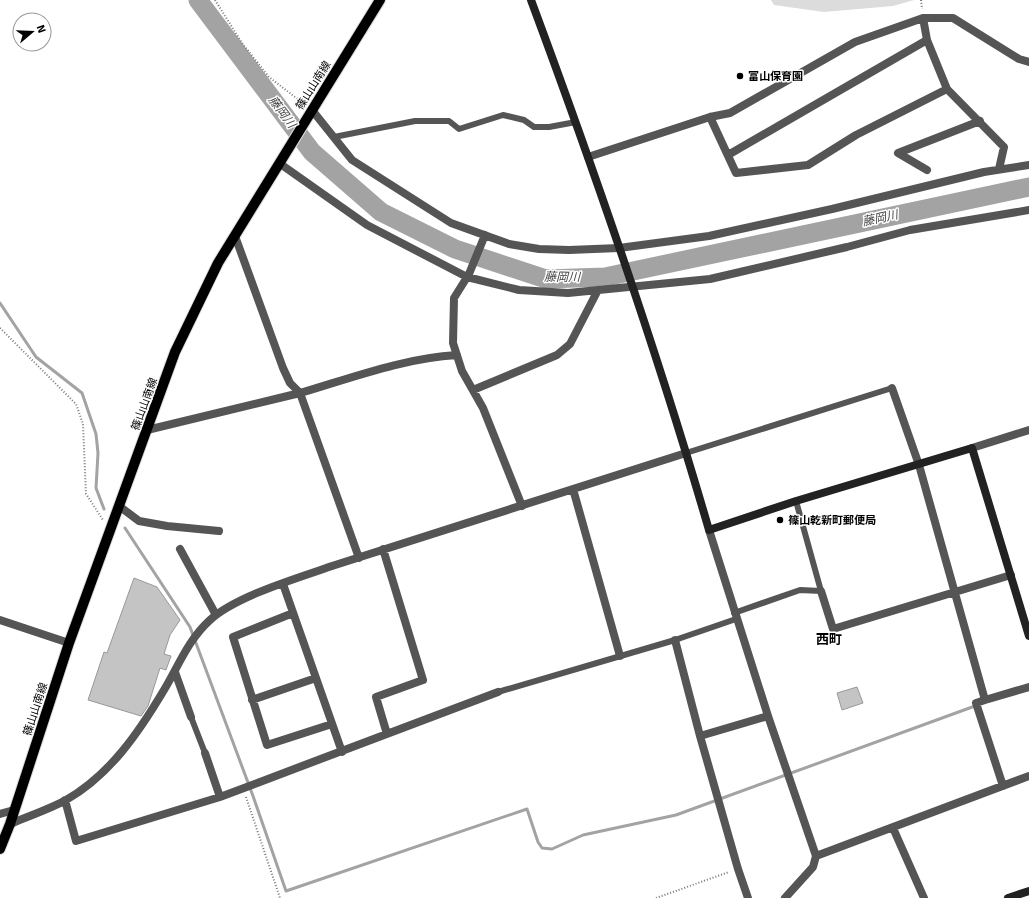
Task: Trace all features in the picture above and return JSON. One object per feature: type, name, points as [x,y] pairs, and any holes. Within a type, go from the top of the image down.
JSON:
[{"type":"main road","name":"篠山山南線","points":[[0,849],[10,824],[70,643],[175,352],[218,263],[380,0]]},
{"type":"street","points":[[530,0],[576,122],[620,252],[686,453],[735,616],[816,856],[813,867],[785,898]]},
{"type":"street","points":[[588,157],[710,117],[730,114],[855,42],[922,18],[953,18],[1020,59],[1029,62]]},
{"type":"street","points":[[922,18],[927,40],[947,88],[1004,147],[999,169]]},
{"type":"street","points":[[728,155],[927,40]]},
{"type":"street","points":[[710,117],[736,173],[808,165],[856,135],[947,88]]},
{"type":"street","points":[[309,114],[334,137],[352,160],[451,223],[484,238],[539,249],[620,252],[709,236],[832,209],[882,195],[999,169],[1029,165]]},
{"type":"street","points":[[927,170],[898,153],[980,121]]},
{"type":"street","points":[[279,163],[367,225],[468,276],[520,290],[568,293],[710,279],[833,251],[910,230],[1029,210]]},
{"type":"street","points":[[235,236],[283,368],[290,383],[300,393],[359,558]]},
{"type":"street","points":[[484,238],[468,276],[454,298],[454,343],[462,371],[483,408],[522,506]]},
{"type":"street","points":[[473,390],[557,355],[570,344],[598,290]]},
{"type":"street","points":[[147,430],[300,393],[377,371],[441,356],[457,355]]},
{"type":"street","points":[[892,388],[919,465],[985,700]]},
{"type":"street","points":[[709,530],[796,501],[919,465],[1029,430]]},
{"type":"street","points":[[972,448],[1029,636]]},
{"type":"street","points":[[10,824],[65,800],[86,787],[128,744],[142,727],[175,672],[191,640],[224,609],[283,584],[382,550],[686,453]]},
{"type":"street","points":[[573,489],[620,656]]},
{"type":"street","points":[[120,506],[139,521],[167,526],[219,531]]},
{"type":"street","points":[[180,549],[216,615]]},
{"type":"street","points":[[382,550],[423,680],[376,697],[387,734]]},
{"type":"street","points":[[821,591],[833,629],[954,591],[1011,575]]},
{"type":"street","points":[[283,584],[342,752]]},
{"type":"street","points":[[293,613],[233,637],[267,746],[332,724]]},
{"type":"street","points":[[0,620],[70,643]]},
{"type":"street","points":[[675,640],[700,736],[738,869],[748,898]]},
{"type":"street","points":[[175,672],[191,717]]},
{"type":"street","points":[[252,700],[316,678]]},
{"type":"street","points":[[1003,786],[976,703],[1029,687]]},
{"type":"street","points":[[65,800],[76,841],[220,797],[498,692]]},
{"type":"street","points":[[700,736],[768,716]]},
{"type":"street","points":[[205,753],[220,797]]},
{"type":"street","points":[[816,856],[1029,776]]},
{"type":"street","points":[[0,814],[14,810]]},
{"type":"street","points":[[893,828],[924,898]]},
{"type":"street","points":[[1008,898],[1029,891]]},
{"type":"lane","points":[[334,137],[415,122],[448,121],[459,129],[503,115],[524,120],[534,127],[549,127],[576,122]]},
{"type":"lane","points":[[686,453],[892,388]]},
{"type":"lane","points":[[498,692],[675,640],[800,590],[821,591],[796,501]]},
{"type":"lane","points":[[191,717],[205,753]]},
{"type":"path","points":[[215,0],[242,43],[269,77],[309,114]]},
{"type":"path","points":[[0,328],[76,404],[82,424],[86,494],[110,531]]},
{"type":"path","points":[[243,788],[280,898]]},
{"type":"path","points":[[656,898],[738,869]]},
{"type":"shaded area","points":[[771,0],[914,0],[893,6],[824,12],[774,5]]},
{"type":"building","points":[[134,578],[157,587],[180,620],[170,635],[164,654],[171,656],[166,670],[160,668],[148,706],[141,716],[88,700],[104,652],[107,653]]},
{"type":"building","points":[[857,687],[863,703],[842,710],[837,693]]},
{"type":"waterway","name":"藤岡川","points":[[198,0],[312,152],[381,212],[455,249],[546,279],[605,277],[1029,187]]},
{"type":"waterway","points":[[0,303],[36,357],[82,393],[96,434],[98,453],[96,488],[104,509]]},
{"type":"waterway","points":[[125,528],[190,627],[253,796],[286,891],[527,809],[538,842],[542,848],[552,849],[583,835],[676,815],[975,706]]},
{"type":"place","name":"富山保育園","points":[[740,76]]},
{"type":"place","name":"篠山乾新町郵便局","points":[[780,520]]},
{"type":"district","name":"西町","points":[[829,639]]}]
